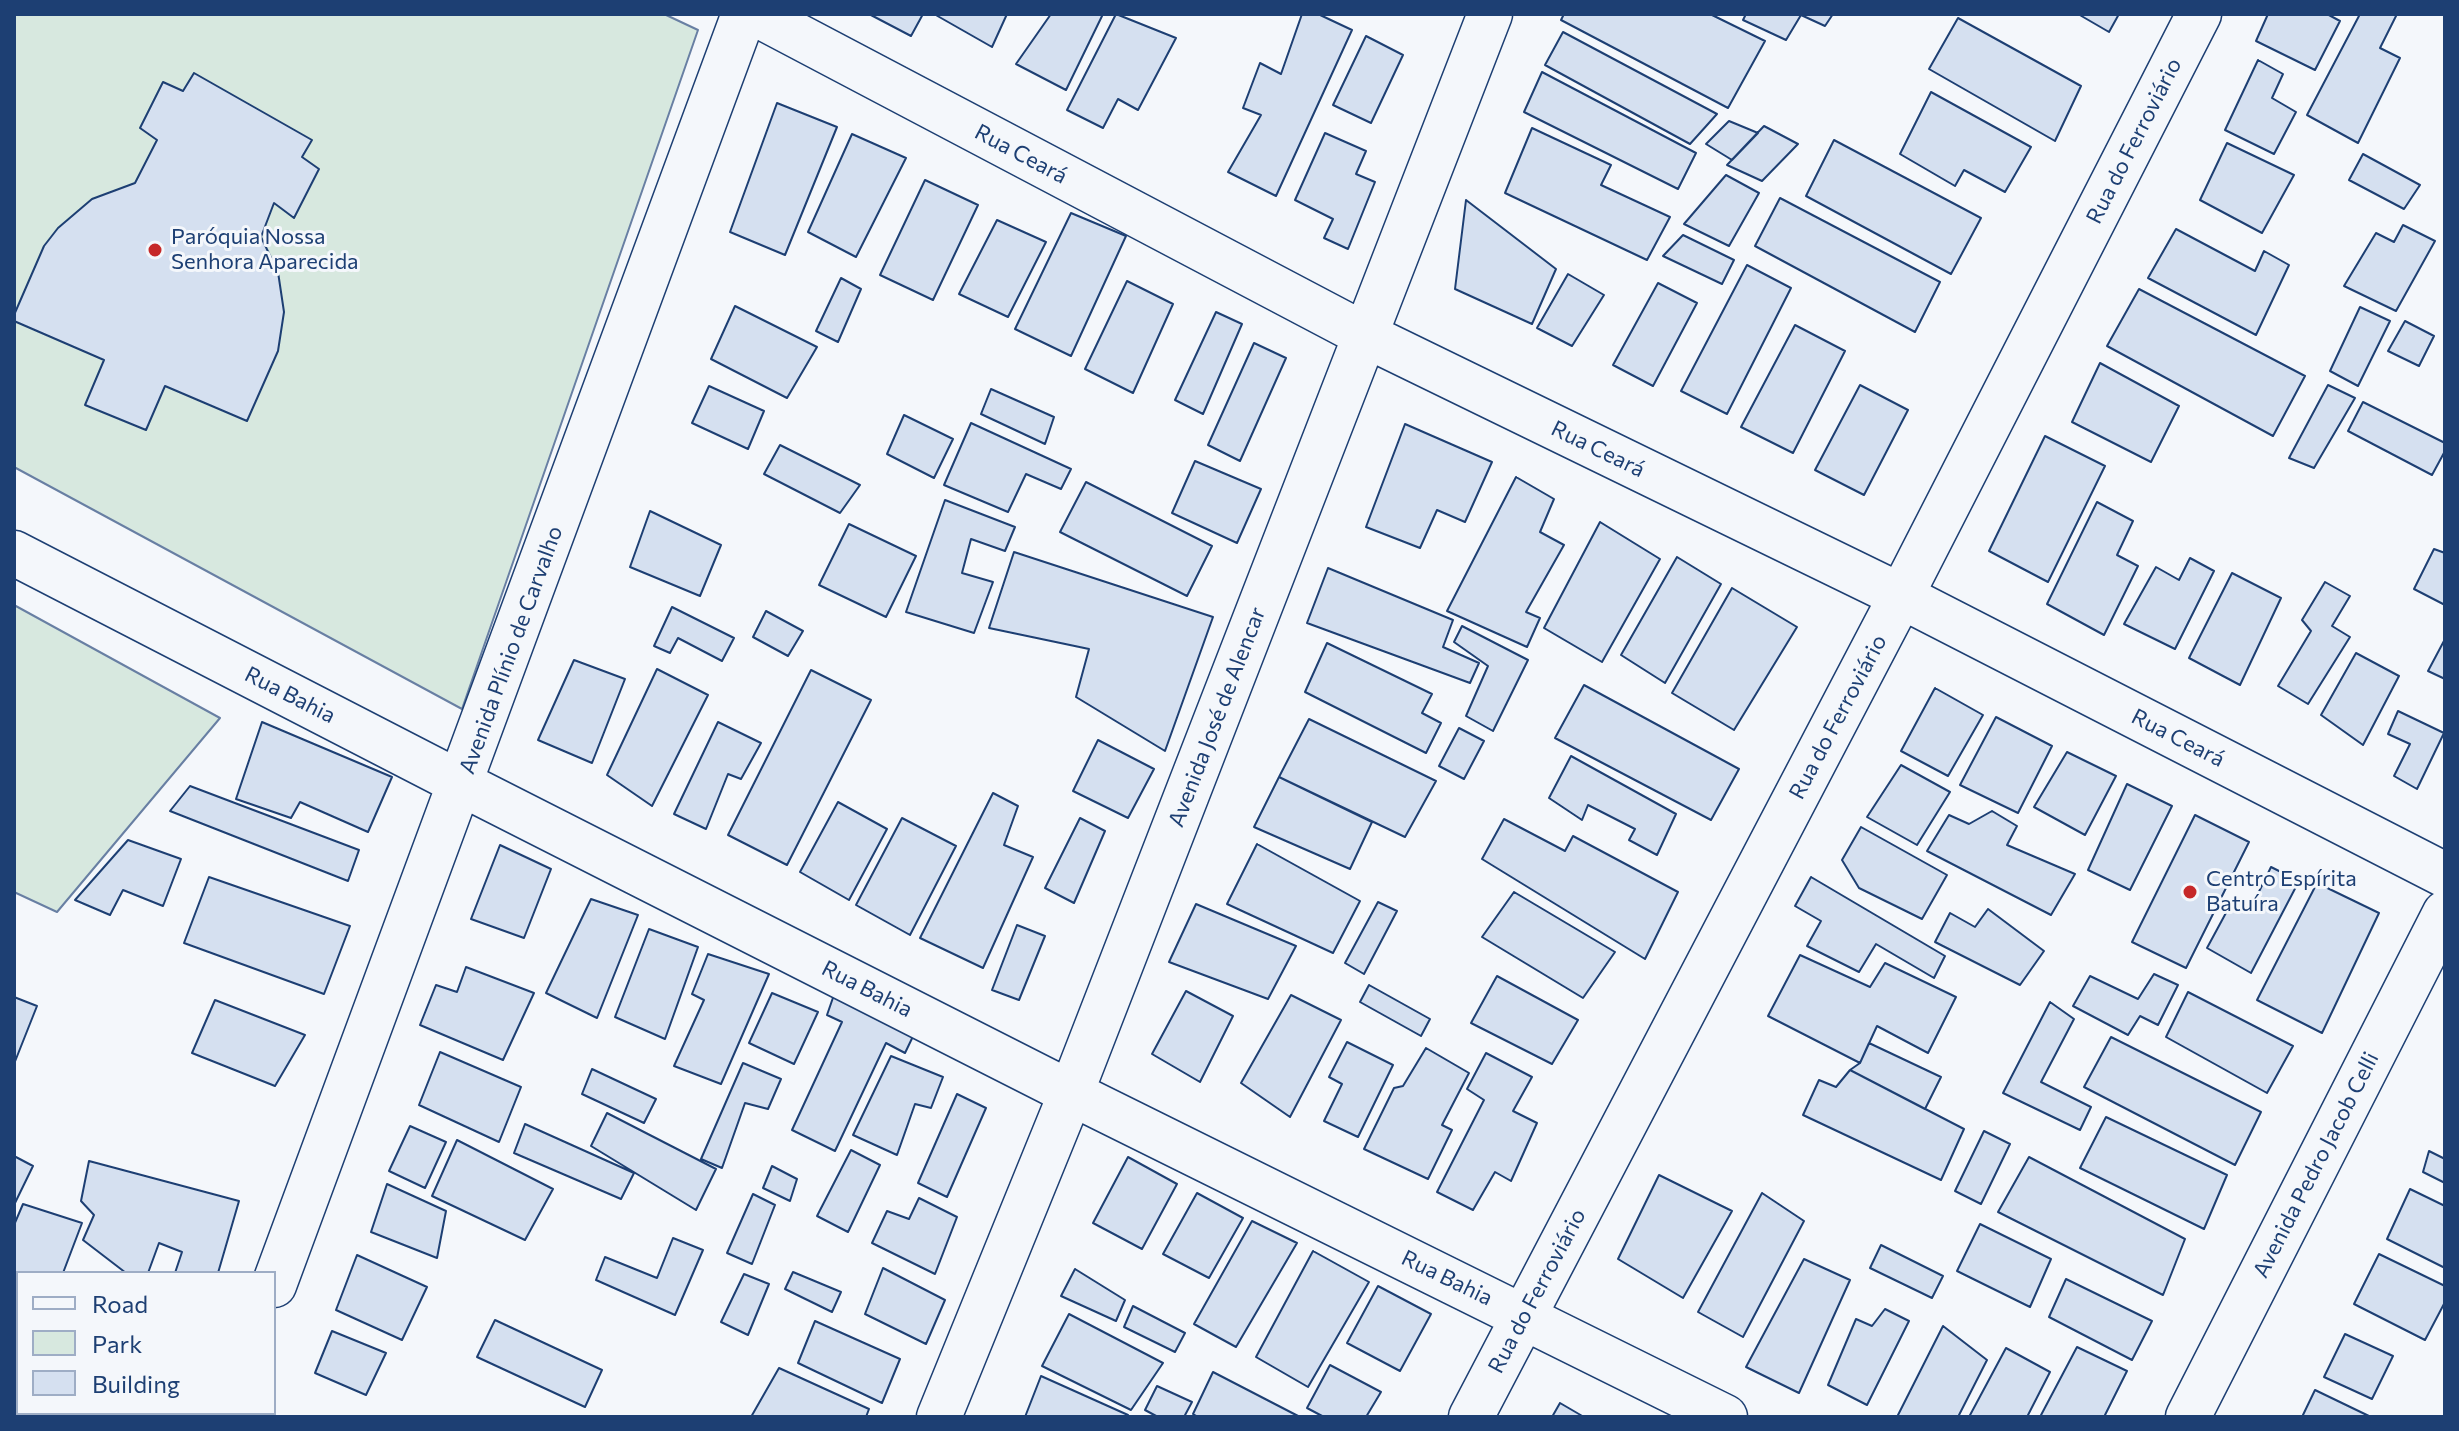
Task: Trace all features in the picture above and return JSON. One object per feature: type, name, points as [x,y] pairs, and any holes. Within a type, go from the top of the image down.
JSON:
[{"type":"street","name":"Avenida Plínio de Carvalho","points":[[276,1280],[462,784],[744,14]]},
{"type":"street","name":"Rua Ceará","points":[[756,14],[1365,335],[1901,596],[2445,875]]},
{"type":"street","name":"Avenida José de Alencar","points":[[939,1417],[1071,1093],[1490,14]]},
{"type":"street","name":"Rua do Ferroviário","points":[[1471,1417],[1901,596],[2199,14]]},
{"type":"street","name":"Rua Bahia","points":[[14,553],[1071,1093],[1725,1417]]},
{"type":"street","name":"Avenida Pedro Jacob Celli","points":[[2188,1417],[2445,913]]},
{"type":"green space","points":[[14,14],[664,14],[698,30],[462,709],[14,467]]},
{"type":"green space","points":[[14,605],[220,718],[57,912],[14,892]]},
{"type":"building","points":[[869,14],[923,14],[911,36]]},
{"type":"building","points":[[934,14],[1007,14],[992,47]]},
{"type":"building","points":[[1051,14],[1103,14],[1066,90],[1016,64]]},
{"type":"building","points":[[1116,14],[1176,38],[1138,110],[1118,99],[1103,128],[1067,110]]},
{"type":"building","points":[[1302,14],[1318,14],[1352,30],[1276,196],[1228,172],[1261,115],[1243,108],[1260,63],[1281,74]]},
{"type":"building","points":[[1564,14],[1710,14],[1765,41],[1728,108],[1561,20]]},
{"type":"building","points":[[1746,14],[1833,14],[1825,26],[1801,15],[1786,40],[1743,20]]},
{"type":"building","points":[[2078,14],[2119,14],[2109,32]]},
{"type":"building","points":[[2268,14],[2327,14],[2340,21],[2315,70],[2256,41]]},
{"type":"building","points":[[2360,14],[2397,14],[2380,48],[2400,58],[2358,143],[2307,115]]},
{"type":"building","points":[[1958,18],[2081,86],[2055,141],[1929,69]]},
{"type":"building","points":[[1563,32],[1717,114],[1690,144],[1545,65]]},
{"type":"building","points":[[1366,36],[1403,55],[1371,123],[1333,105]]},
{"type":"building","points":[[2258,60],[2283,74],[2272,98],[2296,112],[2274,154],[2225,130]]},
{"type":"building","points":[[1542,72],[1696,153],[1678,189],[1524,112]]},
{"type":"building","name":"Paróquia Nossa Senhora Aparecida","points":[[194,73],[312,140],[302,157],[319,169],[294,218],[274,203],[261,237],[278,272],[284,312],[278,351],[247,421],[165,386],[146,430],[85,405],[104,360],[14,321],[14,315],[44,246],[58,228],[92,199],[135,183],[157,140],[140,128],[163,82],[183,91]]},
{"type":"building","points":[[1931,92],[2031,147],[2005,192],[1964,170],[1955,186],[1900,154]]},
{"type":"building","points":[[777,103],[837,127],[785,255],[730,232]]},
{"type":"building","points":[[1729,121],[1758,133],[1732,160],[1706,144]]},
{"type":"building","points":[[1764,126],[1798,144],[1762,181],[1727,165]]},
{"type":"building","points":[[1532,128],[1611,165],[1601,185],[1670,217],[1647,260],[1505,193]]},
{"type":"building","points":[[1325,133],[1366,151],[1356,174],[1375,182],[1348,249],[1324,238],[1333,219],[1295,200]]},
{"type":"building","points":[[852,134],[906,158],[856,257],[808,232]]},
{"type":"building","points":[[1834,140],[1981,218],[1951,274],[1806,196]]},
{"type":"building","points":[[2227,143],[2294,175],[2262,233],[2200,200]]},
{"type":"building","points":[[2363,154],[2420,185],[2404,209],[2349,180]]},
{"type":"building","points":[[1726,175],[1759,193],[1729,246],[1684,224]]},
{"type":"building","points":[[925,180],[978,205],[933,300],[880,275]]},
{"type":"building","points":[[1780,198],[1940,282],[1915,332],[1755,246]]},
{"type":"building","points":[[1466,200],[1556,269],[1532,324],[1455,289]]},
{"type":"building","points":[[1071,213],[1126,236],[1071,356],[1015,329]]},
{"type":"building","points":[[997,220],[1046,242],[1008,317],[959,294]]},
{"type":"building","points":[[2403,225],[2435,241],[2396,311],[2344,286],[2376,233],[2394,242]]},
{"type":"building","points":[[2176,229],[2255,271],[2264,251],[2289,265],[2256,335],[2148,278]]},
{"type":"building","points":[[1683,235],[1734,260],[1722,284],[1663,256]]},
{"type":"building","points":[[1747,265],[1791,288],[1727,414],[1681,391]]},
{"type":"building","points":[[1568,274],[1604,295],[1572,346],[1537,328]]},
{"type":"building","points":[[841,278],[861,289],[838,342],[816,331]]},
{"type":"building","points":[[1127,281],[1173,304],[1133,393],[1085,369]]},
{"type":"building","points":[[1658,283],[1697,303],[1653,386],[1613,365]]},
{"type":"building","points":[[2139,289],[2305,376],[2273,436],[2107,346]]},
{"type":"building","points":[[735,306],[817,347],[787,398],[711,359]]},
{"type":"building","points":[[2360,307],[2390,321],[2358,386],[2330,371]]},
{"type":"building","points":[[1216,312],[1242,324],[1203,414],[1175,400]]},
{"type":"building","points":[[2405,321],[2434,336],[2419,366],[2388,351]]},
{"type":"building","points":[[1795,325],[1845,351],[1793,453],[1741,427]]},
{"type":"building","points":[[1254,343],[1286,358],[1240,461],[1208,445]]},
{"type":"building","points":[[2100,363],[2179,406],[2151,462],[2072,422]]},
{"type":"building","points":[[1860,385],[1908,410],[1864,495],[1815,470]]},
{"type":"building","points":[[2328,385],[2355,398],[2314,468],[2289,458]]},
{"type":"building","points":[[709,386],[764,411],[748,449],[692,423]]},
{"type":"building","points":[[991,389],[1054,417],[1045,444],[981,414]]},
{"type":"building","points":[[2363,402],[2445,443],[2445,451],[2432,475],[2348,431]]},
{"type":"building","points":[[904,415],[953,439],[934,478],[887,454]]},
{"type":"building","points":[[971,423],[1071,469],[1061,489],[1026,474],[1008,512],[944,485]]},
{"type":"building","points":[[1405,424],[1492,462],[1465,522],[1437,510],[1420,548],[1366,527]]},
{"type":"building","points":[[2045,436],[2105,466],[2048,582],[1989,551]]},
{"type":"building","points":[[780,445],[860,485],[840,513],[764,474]]},
{"type":"building","points":[[1195,461],[1261,489],[1237,543],[1172,513]]},
{"type":"building","points":[[1516,477],[1554,499],[1540,532],[1564,545],[1526,612],[1540,618],[1527,647],[1447,611]]},
{"type":"building","points":[[1086,482],[1212,546],[1187,596],[1060,532]]},
{"type":"building","points":[[945,500],[1015,527],[1005,551],[971,539],[962,573],[993,582],[974,633],[906,612]]},
{"type":"building","points":[[2097,502],[2133,521],[2117,555],[2138,566],[2104,635],[2047,604]]},
{"type":"building","points":[[650,511],[721,545],[700,596],[630,567]]},
{"type":"building","points":[[1600,522],[1660,559],[1602,662],[1544,628]]},
{"type":"building","points":[[849,524],[916,556],[886,617],[819,585]]},
{"type":"building","points":[[2434,549],[2445,553],[2445,605],[2414,589]]},
{"type":"building","points":[[1014,552],[1213,617],[1165,751],[1076,697],[1089,649],[989,628]]},
{"type":"building","points":[[1677,557],[1721,584],[1665,683],[1621,655]]},
{"type":"building","points":[[2190,558],[2214,571],[2175,649],[2124,624],[2156,567],[2179,580]]},
{"type":"building","points":[[1328,568],[1453,620],[1443,647],[1479,663],[1470,683],[1307,623]]},
{"type":"building","points":[[2232,573],[2281,598],[2240,685],[2189,658]]},
{"type":"building","points":[[2325,582],[2350,596],[2332,626],[2350,637],[2308,704],[2278,686],[2311,631],[2302,620]]},
{"type":"building","points":[[1732,588],[1797,627],[1734,730],[1672,693]]},
{"type":"building","points":[[672,607],[734,638],[722,661],[678,638],[670,653],[654,646]]},
{"type":"building","points":[[766,611],[803,631],[788,656],[753,637]]},
{"type":"building","points":[[1462,626],[1528,660],[1493,731],[1466,716],[1488,666],[1454,642]]},
{"type":"building","points":[[2445,639],[2445,679],[2428,671]]},
{"type":"building","points":[[1327,643],[1432,694],[1422,713],[1441,723],[1426,753],[1305,692]]},
{"type":"building","points":[[2356,653],[2399,676],[2363,745],[2321,715]]},
{"type":"building","points":[[574,660],[625,679],[592,763],[538,740]]},
{"type":"building","points":[[657,669],[708,695],[652,806],[607,775]]},
{"type":"building","points":[[811,670],[871,700],[787,865],[728,835]]},
{"type":"building","points":[[1584,685],[1739,769],[1711,820],[1555,738]]},
{"type":"building","points":[[1935,688],[1983,715],[1948,776],[1901,751]]},
{"type":"building","points":[[2398,711],[2444,733],[2417,789],[2394,776],[2410,744],[2388,734]]},
{"type":"building","points":[[1996,717],[2052,746],[2018,813],[1960,785]]},
{"type":"building","points":[[1309,719],[1436,781],[1405,837],[1279,777]]},
{"type":"building","points":[[262,722],[392,777],[368,832],[300,802],[291,818],[236,799]]},
{"type":"building","points":[[718,722],[761,743],[741,779],[728,774],[706,829],[674,814]]},
{"type":"building","points":[[1459,728],[1484,741],[1464,779],[1439,766]]},
{"type":"building","points":[[1098,740],[1154,769],[1128,818],[1073,791]]},
{"type":"building","points":[[2067,752],[2116,776],[2085,835],[2034,807]]},
{"type":"building","points":[[1571,756],[1676,814],[1657,855],[1629,840],[1635,829],[1588,805],[1582,820],[1549,798]]},
{"type":"building","points":[[1901,765],[1950,792],[1917,845],[1867,817]]},
{"type":"building","points":[[1279,777],[1372,822],[1350,869],[1254,827]]},
{"type":"building","points":[[2127,784],[2172,806],[2130,890],[2088,870]]},
{"type":"building","points":[[190,786],[359,850],[348,881],[170,811]]},
{"type":"building","points":[[993,793],[1018,806],[1004,845],[1033,857],[983,968],[920,938]]},
{"type":"building","points":[[838,802],[887,829],[849,900],[800,872]]},
{"type":"building","points":[[1992,811],[2017,826],[2007,845],[2075,874],[2051,915],[1927,851],[1949,815],[1969,824]]},
{"type":"building","name":"Centro Espírita Batuíra","points":[[2195,815],[2249,842],[2186,968],[2132,942]]},
{"type":"building","points":[[902,818],[956,846],[910,935],[856,905]]},
{"type":"building","points":[[1080,818],[1105,831],[1074,903],[1045,888]]},
{"type":"building","points":[[1504,819],[1565,851],[1573,836],[1678,892],[1645,959],[1482,859]]},
{"type":"building","points":[[1861,827],[1947,875],[1922,919],[1859,888],[1842,860]]},
{"type":"building","points":[[128,840],[181,859],[163,906],[123,890],[110,915],[75,900]]},
{"type":"building","points":[[1257,844],[1360,901],[1333,953],[1227,904]]},
{"type":"building","points":[[500,845],[551,869],[524,938],[471,919]]},
{"type":"building","points":[[2271,867],[2299,881],[2251,973],[2207,948],[2234,898],[2252,906]]},
{"type":"building","points":[[209,877],[350,926],[324,994],[184,943]]},
{"type":"building","points":[[1811,877],[1945,956],[1934,978],[1876,944],[1859,972],[1807,946],[1821,921],[1795,906]]},
{"type":"building","points":[[2317,883],[2379,913],[2322,1033],[2257,1000]]},
{"type":"building","points":[[1514,892],[1615,952],[1583,998],[1482,937]]},
{"type":"building","points":[[591,899],[638,915],[597,1018],[546,993]]},
{"type":"building","points":[[1378,902],[1397,911],[1364,974],[1345,963]]},
{"type":"building","points":[[1196,904],[1296,946],[1268,999],[1169,962]]},
{"type":"building","points":[[1988,909],[2044,951],[2020,985],[1935,942],[1950,913],[1975,927]]},
{"type":"building","points":[[1017,925],[1045,936],[1019,1000],[992,990]]},
{"type":"building","points":[[649,929],[698,947],[665,1039],[615,1017]]},
{"type":"building","points":[[708,954],[769,974],[721,1084],[674,1066],[704,1000],[692,994]]},
{"type":"building","points":[[1800,955],[1870,987],[1885,963],[1956,997],[1928,1053],[1877,1026],[1860,1063],[1768,1016]]},
{"type":"building","points":[[466,967],[534,993],[503,1060],[420,1025],[436,985],[457,992]]},
{"type":"building","points":[[2154,974],[2178,985],[2158,1025],[2140,1016],[2128,1035],[2073,1006],[2090,976],[2138,999]]},
{"type":"building","points":[[1497,976],[1578,1020],[1552,1064],[1471,1023]]},
{"type":"building","points":[[1369,985],[1430,1019],[1421,1036],[1360,1002]]},
{"type":"building","points":[[836,989],[917,1028],[905,1053],[886,1043],[835,1151],[792,1130],[842,1022],[827,1015]]},
{"type":"building","points":[[1186,991],[1233,1016],[1200,1082],[1152,1054]]},
{"type":"building","points":[[2188,992],[2293,1046],[2267,1093],[2166,1037]]},
{"type":"building","points":[[772,993],[818,1012],[794,1064],[749,1043]]},
{"type":"building","points":[[1291,995],[1341,1020],[1290,1117],[1241,1083]]},
{"type":"building","points":[[14,997],[37,1006],[14,1064]]},
{"type":"building","points":[[215,1000],[305,1035],[275,1086],[192,1053]]},
{"type":"building","points":[[2050,1002],[2074,1019],[2041,1082],[2091,1107],[2080,1130],[2003,1093]]},
{"type":"building","points":[[2111,1037],[2261,1112],[2235,1165],[2084,1087]]},
{"type":"building","points":[[1347,1042],[1393,1065],[1358,1137],[1324,1121],[1342,1084],[1329,1077]]},
{"type":"building","points":[[1869,1043],[1941,1077],[1925,1109],[1850,1070],[1860,1063]]},
{"type":"building","points":[[1426,1048],[1469,1073],[1442,1125],[1452,1130],[1428,1179],[1364,1149],[1394,1088],[1403,1086]]},
{"type":"building","points":[[440,1052],[521,1087],[499,1142],[419,1105]]},
{"type":"building","points":[[1486,1053],[1532,1077],[1513,1111],[1537,1123],[1511,1181],[1495,1172],[1473,1210],[1437,1192],[1484,1100],[1467,1089]]},
{"type":"building","points":[[891,1056],[943,1077],[931,1108],[915,1104],[897,1155],[853,1135]]},
{"type":"building","points":[[743,1063],[781,1079],[768,1109],[745,1103],[722,1168],[701,1159]]},
{"type":"building","points":[[592,1069],[656,1099],[644,1123],[582,1094]]},
{"type":"building","points":[[1850,1070],[1964,1129],[1941,1180],[1803,1115],[1819,1080],[1836,1087]]},
{"type":"building","points":[[957,1094],[986,1108],[947,1197],[918,1183]]},
{"type":"building","points":[[607,1113],[716,1169],[696,1210],[591,1146]]},
{"type":"building","points":[[2106,1117],[2227,1175],[2204,1229],[2080,1168]]},
{"type":"building","points":[[525,1124],[634,1173],[621,1199],[514,1153]]},
{"type":"building","points":[[410,1126],[446,1142],[425,1188],[389,1171]]},
{"type":"building","points":[[1984,1131],[2010,1144],[1981,1204],[1955,1191]]},
{"type":"building","points":[[457,1140],[553,1189],[525,1240],[432,1196]]},
{"type":"building","points":[[851,1150],[880,1165],[848,1232],[817,1216]]},
{"type":"building","points":[[2429,1151],[2445,1159],[2445,1183],[2423,1172]]},
{"type":"building","points":[[14,1156],[33,1166],[14,1205]]},
{"type":"building","points":[[1128,1157],[1177,1184],[1142,1249],[1093,1223]]},
{"type":"building","points":[[2029,1157],[2185,1239],[2163,1295],[1998,1212]]},
{"type":"building","points":[[89,1161],[239,1201],[219,1271],[176,1271],[182,1252],[159,1243],[149,1271],[123,1271],[83,1240],[94,1215],[81,1201]]},
{"type":"building","points":[[772,1166],[797,1179],[790,1201],[763,1188]]},
{"type":"building","points":[[1659,1175],[1732,1211],[1683,1298],[1618,1259]]},
{"type":"building","points":[[387,1184],[446,1211],[437,1258],[371,1232]]},
{"type":"building","points":[[2410,1189],[2445,1206],[2445,1268],[2387,1239]]},
{"type":"building","points":[[1197,1193],[1243,1218],[1209,1278],[1163,1254]]},
{"type":"building","points":[[1762,1193],[1804,1221],[1743,1337],[1698,1312]]},
{"type":"building","points":[[753,1194],[775,1205],[752,1264],[727,1253]]},
{"type":"building","points":[[919,1198],[957,1217],[935,1274],[872,1243],[887,1211],[909,1219]]},
{"type":"building","points":[[23,1204],[82,1223],[64,1271],[16,1271],[16,1331],[14,1330],[14,1225]]},
{"type":"building","points":[[1252,1221],[1297,1243],[1236,1347],[1194,1324]]},
{"type":"building","points":[[1980,1224],[2051,1259],[2030,1307],[1957,1271]]},
{"type":"building","points":[[673,1238],[703,1250],[675,1315],[596,1280],[605,1257],[657,1278]]},
{"type":"building","points":[[1881,1245],[1943,1276],[1932,1298],[1870,1268]]},
{"type":"building","points":[[1313,1251],[1369,1282],[1308,1387],[1256,1357]]},
{"type":"building","points":[[2379,1254],[2445,1286],[2445,1302],[2425,1340],[2354,1304]]},
{"type":"building","points":[[357,1255],[427,1287],[402,1340],[336,1310]]},
{"type":"building","points":[[1804,1259],[1850,1280],[1799,1393],[1746,1367]]},
{"type":"building","points":[[883,1268],[945,1300],[926,1344],[865,1314]]},
{"type":"building","points":[[1075,1269],[1125,1300],[1116,1321],[1061,1296]]},
{"type":"building","points":[[793,1272],[841,1292],[832,1312],[785,1289]]},
{"type":"building","points":[[744,1274],[769,1284],[748,1335],[721,1322]]},
{"type":"building","points":[[2066,1279],[2152,1321],[2132,1360],[2049,1317]]},
{"type":"building","points":[[1378,1286],[1431,1314],[1400,1371],[1347,1343]]},
{"type":"building","points":[[1133,1306],[1185,1333],[1175,1352],[1124,1327]]},
{"type":"building","points":[[1885,1309],[1909,1321],[1867,1405],[1828,1385],[1856,1319],[1872,1326]]},
{"type":"building","points":[[1069,1314],[1163,1363],[1131,1410],[1042,1366]]},
{"type":"building","points":[[495,1320],[602,1370],[585,1407],[477,1357]]},
{"type":"building","points":[[815,1321],[900,1359],[882,1403],[798,1363]]},
{"type":"building","points":[[1943,1326],[1987,1360],[1958,1417],[1897,1417]]},
{"type":"building","points":[[332,1331],[386,1353],[366,1395],[315,1373]]},
{"type":"building","points":[[2345,1334],[2393,1356],[2372,1399],[2324,1377]]},
{"type":"building","points":[[2077,1347],[2127,1371],[2104,1417],[2040,1417]]},
{"type":"building","points":[[2006,1348],[2050,1372],[2027,1417],[1969,1417]]},
{"type":"building","points":[[1330,1365],[1381,1392],[1366,1417],[1324,1417],[1307,1408]]},
{"type":"building","points":[[779,1368],[869,1409],[866,1417],[751,1417]]},
{"type":"building","points":[[1213,1372],[1300,1417],[1198,1417],[1193,1414]]},
{"type":"building","points":[[1041,1376],[1128,1415],[1025,1417]]},
{"type":"building","points":[[1157,1386],[1192,1402],[1184,1417],[1158,1417],[1145,1410]]},
{"type":"building","points":[[2315,1390],[2371,1417],[2302,1417]]},
{"type":"building","points":[[1560,1403],[1584,1417],[1552,1417]]},
{"type":"place","name":"Paróquia Nossa Senhora Aparecida","points":[[155,250]]},
{"type":"place","name":"Centro Espírita Batuíra","points":[[2190,892]]}]
